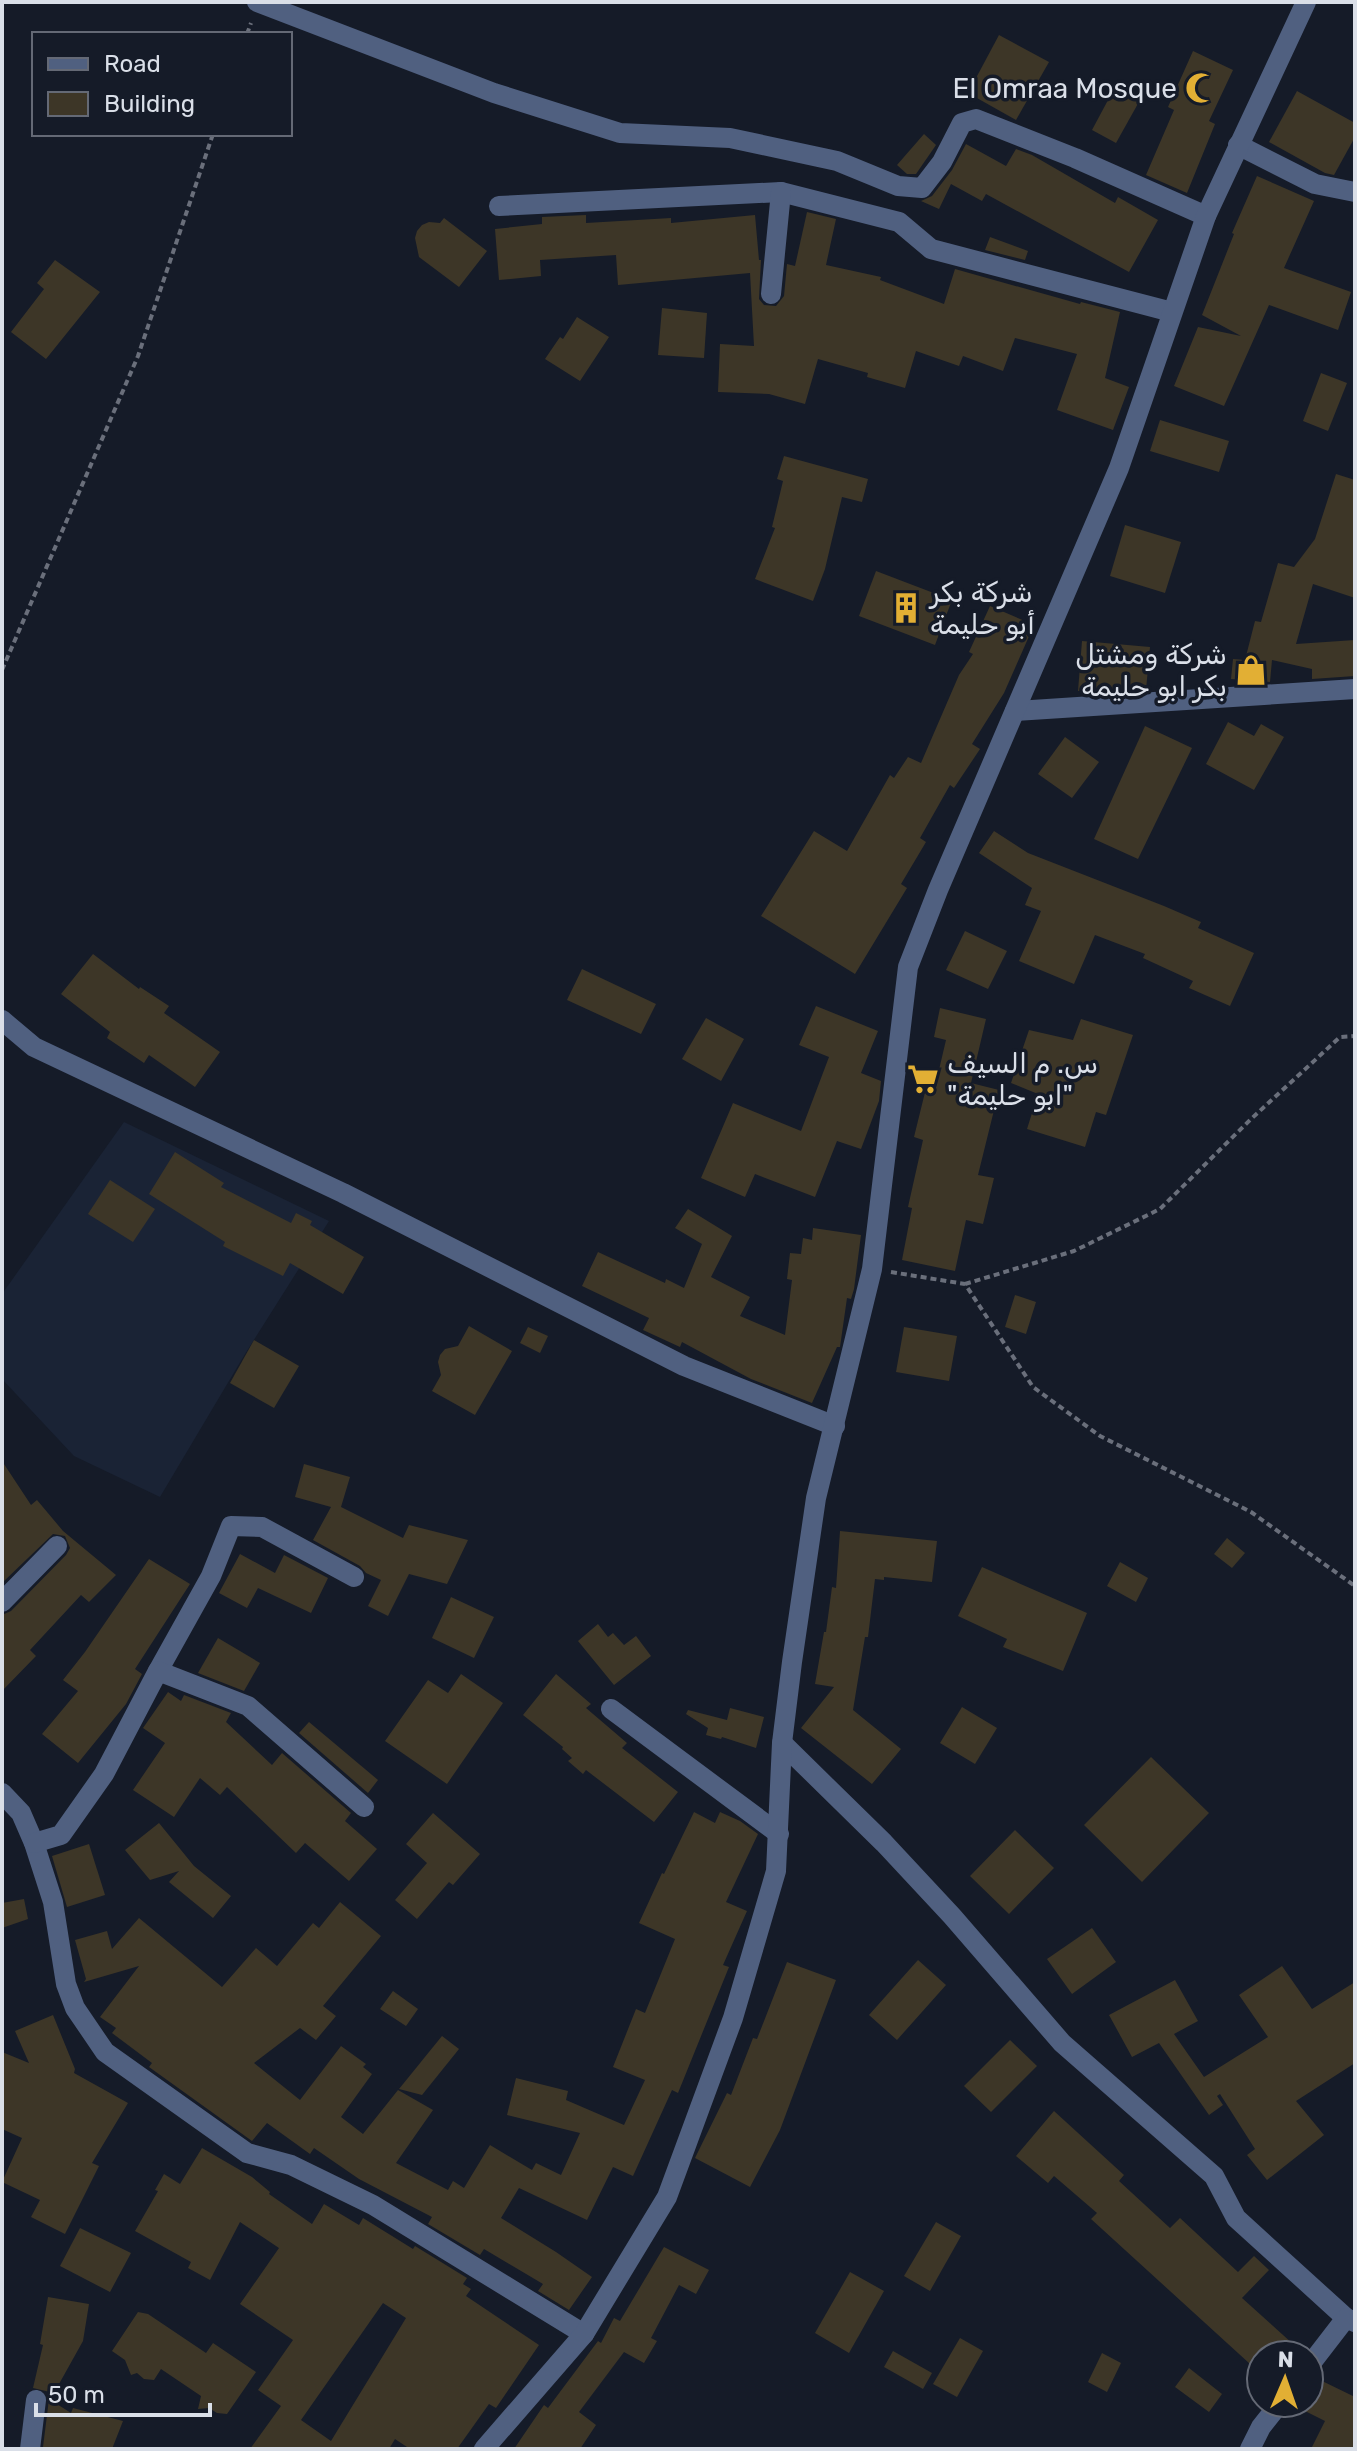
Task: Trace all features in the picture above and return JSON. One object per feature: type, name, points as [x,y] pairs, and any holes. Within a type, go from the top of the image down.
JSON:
[{"type":"street","points":[[257,2],[494,93],[620,133],[730,138],[837,161],[898,186],[922,188],[942,162],[962,123],[976,119],[1075,158],[1206,216]]},
{"type":"street","points":[[484,2449],[584,2334],[667,2197],[733,2018],[776,1871],[782,1743],[816,1498],[872,1269],[908,967],[1119,468],[1206,216],[1306,2]]},
{"type":"street","points":[[1238,145],[1315,184],[1355,192]]},
{"type":"street","points":[[499,206],[781,192],[899,222],[931,249],[1172,312]]},
{"type":"street","points":[[771,294],[781,192]]},
{"type":"street","points":[[1015,711],[1355,689]]},
{"type":"street","points":[[2,1020],[34,1047],[343,1193],[684,1366],[835,1426]]},
{"type":"street","points":[[34,1843],[61,1835],[104,1774],[211,1576],[231,1526],[262,1527],[354,1577]]},
{"type":"street","points":[[2,1602],[57,1546]]},
{"type":"street","points":[[158,1671],[248,1706],[364,1807]]},
{"type":"street","points":[[611,1709],[779,1834]]},
{"type":"street","points":[[782,1743],[884,1843],[1062,2043],[1214,2176],[1236,2218],[1351,2320],[1325,2348]]},
{"type":"street","points":[[2,1793],[21,1813],[34,1843],[53,1902],[66,1984],[75,2008],[105,2052],[247,2153],[291,2165],[373,2205],[584,2334]]},
{"type":"street","points":[[30,2449],[36,2400]]},
{"type":"street","points":[[1250,2449],[1267,2419]]},
{"type":"path","points":[[2,670],[138,356],[212,136]]},
{"type":"path","points":[[872,1269],[965,1284],[1074,1251],[1160,1209],[1340,1037],[1355,1036]]},
{"type":"path","points":[[965,1284],[1033,1387],[1100,1436],[1251,1512],[1355,1586]]},
{"type":"shaded area","points":[[124,1122],[329,1221],[160,1497],[74,1456],[2,1379],[2,1294]]},
{"type":"building","points":[[999,35],[1049,62],[1016,120],[968,93]]},
{"type":"building","points":[[1193,51],[1233,70],[1209,121],[1215,124],[1187,193],[1146,175],[1174,110],[1168,107]]},
{"type":"building","points":[[1115,87],[1140,100],[1116,143],[1092,130]]},
{"type":"building","points":[[1297,91],[1355,123],[1355,137],[1334,175],[1269,142]]},
{"type":"building","points":[[924,134],[936,145],[916,174],[907,174],[897,165]]},
{"type":"building","points":[[966,144],[1006,166],[1016,149],[1032,155],[1115,203],[1118,197],[1158,220],[1129,272],[986,194],[982,201],[951,184],[939,209],[921,201],[932,196],[952,170]]},
{"type":"building","points":[[1257,176],[1314,201],[1284,268],[1351,292],[1338,330],[1269,305],[1224,406],[1174,386],[1198,327],[1241,336],[1202,315]]},
{"type":"building","points":[[807,212],[836,219],[826,265],[881,277],[880,280],[944,304],[955,269],[1120,312],[1105,378],[1129,387],[1113,430],[1057,410],[1077,354],[1015,338],[1003,371],[963,356],[959,366],[916,351],[905,388],[867,377],[868,373],[818,359],[805,404],[769,394],[718,392],[720,344],[754,346],[750,273],[618,285],[616,255],[540,260],[541,276],[499,280],[495,229],[542,224],[542,217],[586,215],[586,223],[671,218],[671,223],[755,215],[761,260],[759,299],[764,305],[776,306],[784,296],[787,264],[795,266]]},
{"type":"building","points":[[444,218],[487,251],[459,287],[419,257],[415,238],[417,231],[422,225],[440,223]]},
{"type":"building","points":[[990,237],[1028,251],[1025,260],[985,250]]},
{"type":"building","points":[[55,260],[100,292],[46,359],[11,332],[44,289],[37,283]]},
{"type":"building","points":[[662,308],[707,313],[704,358],[658,355]]},
{"type":"building","points":[[577,317],[609,337],[580,381],[545,359]]},
{"type":"building","points":[[1321,373],[1347,383],[1328,431],[1303,421]]},
{"type":"building","points":[[1160,420],[1229,441],[1219,472],[1150,451]]},
{"type":"building","points":[[784,456],[868,479],[862,502],[842,497],[825,569],[813,601],[755,579],[775,528],[772,527],[783,481],[777,479]]},
{"type":"building","points":[[1336,474],[1355,480],[1355,598],[1313,584],[1296,644],[1355,640],[1355,676],[1312,679],[1312,669],[1272,660],[1270,682],[1231,679],[1233,659],[1245,660],[1255,621],[1261,622],[1278,563],[1294,567],[1315,539]]},
{"type":"building","points":[[1125,525],[1181,542],[1165,593],[1110,576]]},
{"type":"building","name":"شركة بكر أبو حليمة","points":[[876,571],[952,600],[935,645],[859,616]]},
{"type":"building","points":[[990,606],[1034,625],[1004,693],[972,744],[980,749],[954,788],[950,785],[920,838],[926,842],[901,884],[907,888],[855,974],[761,916],[814,831],[847,851],[890,775],[894,778],[908,757],[921,763],[959,675],[973,654],[969,652]]},
{"type":"building","points":[[1082,641],[1150,647],[1146,690],[1078,691]]},
{"type":"building","points":[[1228,722],[1254,736],[1261,724],[1284,737],[1254,790],[1206,764]]},
{"type":"building","points":[[1145,726],[1192,748],[1138,859],[1094,839]]},
{"type":"building","points":[[1065,737],[1099,762],[1072,798],[1038,774]]},
{"type":"building","points":[[994,831],[1028,853],[1201,922],[1198,928],[1254,953],[1230,1006],[1189,988],[1193,981],[1143,958],[1145,954],[1095,935],[1074,984],[1019,961],[1041,911],[1025,905],[1032,888],[979,853]]},
{"type":"building","points":[[965,931],[1007,951],[988,989],[946,970]]},
{"type":"building","points":[[93,954],[139,989],[169,1006],[164,1013],[220,1052],[195,1087],[149,1055],[144,1063],[107,1038],[110,1032],[61,994]]},
{"type":"building","points":[[582,969],[656,1004],[641,1034],[567,1000]]},
{"type":"building","points":[[816,1006],[878,1031],[861,1073],[881,1081],[879,1101],[861,1149],[837,1141],[815,1197],[755,1174],[745,1197],[701,1178],[733,1103],[801,1131],[829,1057],[799,1045]]},
{"type":"building","points":[[940,1008],[986,1019],[971,1083],[999,1090],[978,1175],[994,1178],[983,1224],[966,1220],[955,1271],[902,1260],[912,1208],[908,1207],[923,1140],[914,1137],[930,1072],[938,1074],[946,1040],[934,1037]]},
{"type":"building","points":[[706,1018],[744,1039],[721,1081],[682,1059]]},
{"type":"building","points":[[1081,1019],[1133,1035],[1106,1115],[1096,1112],[1085,1147],[1027,1129],[1038,1094],[1011,1083],[1029,1030],[1073,1040]]},
{"type":"building","points":[[175,1152],[224,1183],[221,1187],[291,1223],[296,1213],[312,1221],[310,1225],[364,1257],[343,1294],[290,1263],[283,1276],[223,1246],[225,1242],[149,1194]]},
{"type":"building","points":[[110,1180],[155,1209],[133,1242],[88,1214]]},
{"type":"building","points":[[688,1209],[732,1236],[711,1277],[750,1297],[740,1316],[785,1335],[792,1280],[787,1279],[790,1253],[801,1254],[803,1238],[812,1240],[813,1228],[861,1235],[854,1289],[851,1299],[847,1298],[840,1347],[837,1347],[812,1403],[751,1379],[682,1342],[680,1347],[643,1330],[649,1318],[582,1286],[598,1252],[665,1283],[666,1279],[684,1288],[702,1244],[675,1228]]},
{"type":"building","points":[[1015,1295],[1036,1302],[1026,1334],[1005,1327]]},
{"type":"building","points":[[469,1326],[512,1351],[475,1415],[432,1391],[441,1375],[440,1355],[445,1349],[458,1346]]},
{"type":"building","points":[[528,1327],[548,1336],[540,1353],[520,1343]]},
{"type":"building","points":[[904,1327],[957,1336],[949,1381],[896,1372]]},
{"type":"building","points":[[254,1340],[299,1366],[274,1408],[230,1383]]},
{"type":"building","points":[[2,1461],[31,1505],[37,1500],[63,1531],[116,1575],[89,1602],[81,1595],[30,1650],[36,1656],[2,1691],[2,1615],[11,1611],[70,1548],[65,1536],[53,1534],[2,1583]]},
{"type":"building","points":[[304,1464],[350,1477],[341,1507],[403,1538],[409,1525],[468,1540],[447,1584],[409,1574],[388,1616],[368,1606],[381,1580],[313,1540],[331,1507],[295,1497]]},
{"type":"building","points":[[840,1531],[937,1541],[932,1582],[884,1577],[884,1580],[875,1579],[868,1637],[865,1637],[853,1710],[901,1749],[872,1784],[801,1728],[834,1687],[815,1684],[832,1587],[836,1588]]},
{"type":"building","points":[[1227,1538],[1245,1553],[1232,1568],[1214,1554]]},
{"type":"building","points":[[240,1554],[275,1573],[284,1555],[328,1578],[311,1613],[258,1588],[247,1608],[219,1593]]},
{"type":"building","points":[[149,1559],[190,1584],[135,1669],[142,1674],[126,1704],[78,1763],[42,1734],[78,1691],[63,1680]]},
{"type":"building","points":[[1120,1562],[1148,1578],[1136,1602],[1107,1586]]},
{"type":"building","points":[[982,1567],[1087,1613],[1063,1671],[1003,1647],[1007,1639],[958,1616]]},
{"type":"building","points":[[451,1597],[494,1617],[474,1658],[432,1638]]},
{"type":"building","points":[[598,1624],[608,1637],[613,1633],[624,1645],[636,1636],[651,1656],[614,1685],[578,1641]]},
{"type":"building","points":[[218,1638],[260,1663],[244,1691],[198,1673]]},
{"type":"building","points":[[461,1674],[503,1703],[447,1784],[385,1741],[428,1680],[448,1693]]},
{"type":"building","points":[[556,1674],[591,1704],[586,1708],[627,1743],[622,1748],[678,1792],[654,1822],[586,1770],[583,1774],[568,1761],[572,1758],[563,1747],[523,1715]]},
{"type":"building","points":[[168,1692],[181,1701],[184,1695],[231,1713],[226,1722],[272,1765],[282,1753],[351,1813],[345,1821],[377,1849],[349,1881],[305,1843],[296,1853],[227,1787],[220,1795],[200,1778],[174,1817],[133,1790],[165,1743],[143,1728]]},
{"type":"building","points":[[962,1707],[997,1728],[975,1764],[940,1743]]},
{"type":"building","points":[[730,1708],[764,1717],[756,1748],[706,1735],[708,1728],[686,1714],[688,1710],[727,1720]]},
{"type":"building","points":[[309,1722],[378,1780],[368,1793],[299,1733]]},
{"type":"building","points":[[1151,1757],[1209,1813],[1142,1882],[1084,1825]]},
{"type":"building","points":[[694,1812],[715,1823],[720,1812],[758,1834],[726,1902],[747,1911],[723,1965],[729,1967],[678,2093],[672,2090],[633,2176],[613,2167],[587,2220],[519,2188],[501,2218],[592,2277],[569,2310],[538,2291],[543,2284],[484,2249],[480,2255],[428,2224],[432,2217],[359,2179],[314,2148],[310,2154],[267,2123],[252,2141],[149,2067],[152,2063],[112,2033],[116,2028],[100,2017],[139,1966],[84,1982],[86,1979],[75,1940],[107,1931],[112,1949],[139,1918],[222,1987],[256,1948],[277,1966],[313,1923],[319,1928],[340,1902],[381,1936],[323,2006],[336,2016],[316,2040],[300,2028],[254,2063],[300,2100],[341,2046],[366,2064],[363,2067],[372,2074],[341,2117],[363,2134],[398,2090],[433,2110],[396,2163],[448,2190],[453,2181],[464,2188],[490,2145],[532,2170],[536,2163],[561,2175],[580,2133],[507,2115],[516,2078],[568,2091],[566,2100],[624,2125],[645,2080],[613,2067],[636,2009],[645,2013],[675,1939],[639,1923]]},
{"type":"building","points":[[433,1813],[480,1854],[453,1885],[449,1882],[417,1919],[395,1900],[427,1863],[406,1844]]},
{"type":"building","points":[[159,1823],[194,1866],[231,1896],[213,1918],[169,1882],[179,1871],[150,1880],[125,1850]]},
{"type":"building","points":[[1015,1830],[1054,1868],[1009,1914],[970,1876]]},
{"type":"building","points":[[89,1844],[105,1895],[67,1907],[52,1856]]},
{"type":"building","points":[[24,1899],[28,1919],[2,1928],[2,1903]]},
{"type":"building","points":[[1092,1928],[1116,1962],[1072,1994],[1047,1959]]},
{"type":"building","points":[[918,1960],[946,1985],[897,2040],[869,2015]]},
{"type":"building","points":[[787,1962],[836,1980],[780,2130],[750,2187],[695,2158],[727,2093],[731,2095]]},
{"type":"building","points":[[1282,1966],[1312,2009],[1355,1982],[1355,2063],[1296,2101],[1324,2135],[1267,2180],[1247,2155],[1255,2149],[1220,2094],[1217,2096],[1223,2105],[1209,2115],[1159,2043],[1132,2057],[1109,2015],[1175,1980],[1198,2021],[1174,2034],[1204,2077],[1268,2037],[1239,1995]]},
{"type":"building","points":[[393,1991],[418,2009],[406,2026],[380,2009]]},
{"type":"building","points":[[53,2015],[74,2073],[128,2103],[92,2163],[99,2166],[65,2234],[31,2217],[40,2200],[2,2182],[22,2138],[2,2129],[2,2052],[29,2063],[15,2031]]},
{"type":"building","points":[[442,2036],[459,2049],[422,2095],[399,2089]]},
{"type":"building","points":[[1010,2040],[1037,2066],[991,2112],[964,2086]]},
{"type":"building","points":[[1054,2111],[1124,2175],[1119,2181],[1170,2228],[1180,2218],[1238,2272],[1254,2256],[1269,2270],[1242,2298],[1287,2339],[1245,2339],[1245,2359],[1091,2219],[1097,2213],[1054,2176],[1048,2183],[1016,2156]]},
{"type":"building","points":[[202,2148],[252,2177],[269,2194],[312,2224],[324,2204],[359,2225],[363,2218],[467,2278],[463,2284],[471,2289],[466,2296],[539,2345],[496,2408],[489,2404],[457,2449],[410,2449],[395,2439],[389,2449],[250,2449],[281,2406],[258,2390],[293,2340],[240,2304],[279,2248],[240,2222],[210,2280],[188,2268],[191,2262],[135,2231],[164,2174],[180,2184]],"holes":[[[383,2303],[406,2318],[331,2441],[301,2420]]]},
{"type":"building","points":[[936,2222],[961,2236],[930,2291],[904,2276]]},
{"type":"building","points":[[80,2228],[131,2253],[110,2292],[60,2266]]},
{"type":"building","points":[[664,2247],[709,2270],[696,2294],[679,2285],[651,2338],[657,2341],[644,2363],[624,2352],[579,2412],[596,2425],[580,2449],[514,2449],[544,2405],[548,2408],[598,2341],[601,2343],[614,2318],[620,2321]]},
{"type":"building","points":[[850,2272],[884,2291],[849,2353],[815,2333]]},
{"type":"building","points":[[48,2297],[89,2304],[83,2341],[54,2393],[33,2388],[43,2345],[40,2344]]},
{"type":"building","points":[[138,2312],[148,2314],[206,2353],[213,2343],[256,2372],[227,2414],[209,2408],[198,2409],[201,2396],[161,2369],[154,2380],[144,2379],[137,2373],[131,2375],[125,2360],[112,2351]]},
{"type":"building","points":[[960,2338],[983,2351],[957,2397],[933,2384]]},
{"type":"building","points":[[893,2351],[932,2373],[923,2389],[884,2367]]},
{"type":"building","points":[[1102,2353],[1121,2363],[1107,2392],[1088,2382]]},
{"type":"building","points":[[1189,2368],[1222,2394],[1209,2412],[1175,2387]]},
{"type":"building","points":[[1325,2382],[1355,2397],[1355,2449],[1311,2449],[1325,2421],[1321,2419],[1325,2419]]},
{"type":"building","points":[[49,2399],[71,2413],[73,2408],[123,2421],[112,2449],[43,2447]]},
{"type":"place","name":"El Omraa Mosque","points":[[1201,88]]},
{"type":"place","name":"شركة بكر أبو حليمة","points":[[906,608]]},
{"type":"place","name":"شركة ومشتل بكر ابو حليمة","points":[[1251,670]]},
{"type":"place","name":"س. م السيف \"ابو حليمة\"","points":[[923,1079]]}]
